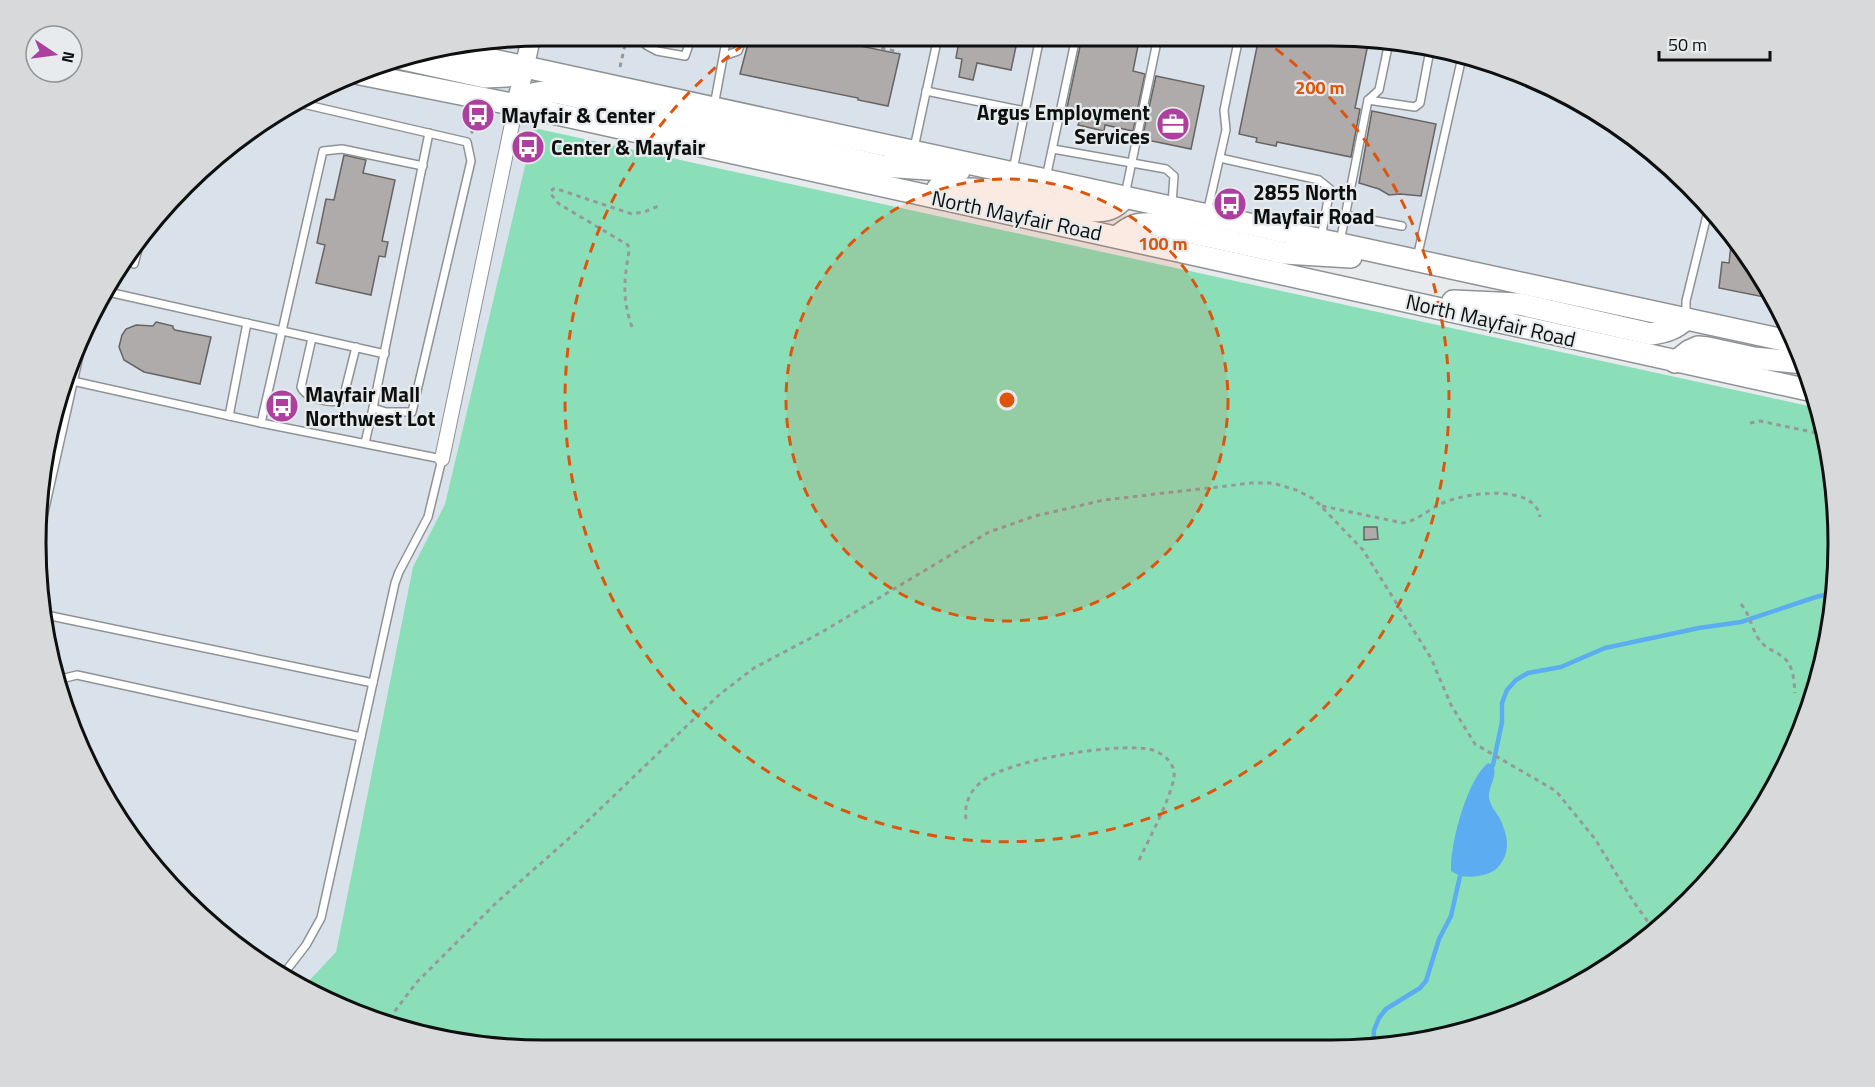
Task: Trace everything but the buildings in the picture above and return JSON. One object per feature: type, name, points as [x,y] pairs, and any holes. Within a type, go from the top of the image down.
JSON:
[{"type":"main road","name":"North Mayfair Road","points":[[462,54],[1785,340]]},
{"type":"main road","points":[[418,62],[485,77],[507,76],[525,68]]},
{"type":"main road","name":"North Mayfair Road","points":[[374,77],[516,105],[886,186],[1804,390]]},
{"type":"main road","points":[[516,105],[528,95],[537,92],[555,92],[882,166],[913,170],[1012,173]]},
{"type":"main road","points":[[886,186],[996,190],[1092,211],[1104,211],[1117,207],[1125,197]]},
{"type":"main road","points":[[1117,237],[1128,227],[1140,223],[1153,224],[1284,253],[1416,261]]},
{"type":"main road","points":[[1395,299],[1519,304],[1651,334],[1666,332],[1678,327],[1686,319]]},
{"type":"main road","points":[[1675,362],[1698,347],[1754,358],[1794,362]]},
{"type":"street","points":[[442,459],[529,47]]},
{"type":"lane","points":[[648,46],[657,51],[685,56],[688,46]]},
{"type":"lane","points":[[713,108],[726,46]]},
{"type":"lane","points":[[724,56],[738,51],[740,46]]},
{"type":"lane","points":[[914,152],[936,46]]},
{"type":"lane","points":[[1012,173],[1038,46]]},
{"type":"lane","points":[[1045,180],[1074,46]]},
{"type":"lane","points":[[1125,197],[1156,46]]},
{"type":"lane","points":[[1206,215],[1226,130],[1224,110],[1237,46]]},
{"type":"lane","points":[[1330,242],[1345,215],[1368,100],[1379,90],[1387,50]]},
{"type":"lane","points":[[1368,100],[1415,107],[1420,103],[1430,56]]},
{"type":"lane","points":[[1416,261],[1461,63]]},
{"type":"lane","points":[[927,91],[1025,111]]},
{"type":"lane","points":[[310,105],[467,142],[471,161],[412,412],[386,412],[373,408]]},
{"type":"lane","points":[[365,443],[429,133]]},
{"type":"lane","points":[[261,423],[323,151],[342,149],[423,166]]},
{"type":"lane","points":[[1053,149],[1131,162],[1171,172],[1174,176],[1172,207]]},
{"type":"lane","points":[[1220,158],[1319,180],[1330,189],[1330,242]]},
{"type":"lane","points":[[1345,215],[1401,226]]},
{"type":"lane","points":[[1686,319],[1686,302],[1706,217]]},
{"type":"lane","points":[[134,264],[135,260]]},
{"type":"lane","points":[[114,293],[385,354]]},
{"type":"lane","points":[[229,416],[247,323]]},
{"type":"lane","points":[[312,338],[301,387],[303,392],[309,396],[338,402],[344,399],[356,347]]},
{"type":"lane","points":[[74,381],[261,423],[442,459],[428,517],[395,583],[321,918],[306,945],[287,969]]},
{"type":"lane","points":[[53,466],[63,414]]},
{"type":"lane","points":[[52,616],[373,683]]},
{"type":"lane","points":[[65,678],[77,675],[361,737]]},
{"type":"path","points":[[620,67],[625,46]]},
{"type":"path","points":[[873,46],[899,52]]},
{"type":"path","points":[[463,141],[482,121]]},
{"type":"path","points":[[632,327],[626,310],[624,294],[628,245],[559,204],[550,193],[553,189],[557,189],[632,214],[645,212],[661,205]]},
{"type":"path","points":[[1750,423],[1760,421],[1816,433]]},
{"type":"path","points":[[390,1016],[416,983],[497,902],[574,834],[720,694],[754,668],[822,633],[989,532],[1035,516],[1104,500],[1252,483],[1274,483],[1314,499],[1363,550],[1431,658],[1451,705],[1475,744],[1556,791],[1595,839],[1650,925]]},
{"type":"path","points":[[1320,506],[1403,523],[1454,498],[1502,493],[1528,498],[1537,506],[1540,517]]},
{"type":"path","points":[[1741,604],[1748,612],[1763,644],[1789,664],[1795,693]]},
{"type":"path","points":[[966,819],[966,804],[980,782],[1009,767],[1086,751],[1148,749],[1164,756],[1174,773],[1171,788],[1139,860]]},
{"type":"shaded area","points":[[544,46],[1332,46],[1428,56],[1460,63],[1522,84],[1580,113],[1634,149],[1683,192],[1726,241],[1762,295],[1780,330],[551,61],[445,504],[415,564],[336,952],[309,981],[267,957],[241,938],[192,895],[149,846],[130,820],[84,734],[63,672],[51,608],[46,544],[51,479],[63,415],[84,353],[130,267],[149,241],[192,192],[241,149],[295,113],[353,84],[415,63],[447,56]]},
{"type":"green space","points":[[534,128],[1809,406],[1824,479],[1827,511],[1827,576],[1819,640],[1812,672],[1791,734],[1762,792],[1726,846],[1683,895],[1634,938],[1608,957],[1551,989],[1491,1014],[1428,1031],[1364,1039],[1332,1040],[511,1039],[447,1031],[415,1024],[353,1003],[309,981],[336,952],[413,567],[445,504]]},
{"type":"water","points":[[1488,763],[1493,765],[1494,769],[1489,799],[1504,829],[1507,842],[1506,854],[1499,866],[1487,874],[1460,876],[1451,871],[1458,826],[1467,796],[1480,771]]},
{"type":"waterway","points":[[1493,765],[1502,722],[1502,703],[1507,690],[1516,680],[1528,673],[1561,667],[1605,648],[1699,628],[1741,622],[1825,595]]},
{"type":"waterway","points":[[1374,1038],[1379,1018],[1386,1009],[1420,988],[1426,981],[1439,939],[1451,916],[1460,876]]},
{"type":"place","name":"Mayfair & Center","points":[[478,115]]},
{"type":"place","name":"Argus Employment Services","points":[[1173,124]]},
{"type":"place","name":"Center & Mayfair","points":[[528,147]]},
{"type":"place","name":"2855 North Mayfair Road","points":[[1230,204]]},
{"type":"place","name":"Mayfair Mall Northwest Lot","points":[[282,406]]}]
